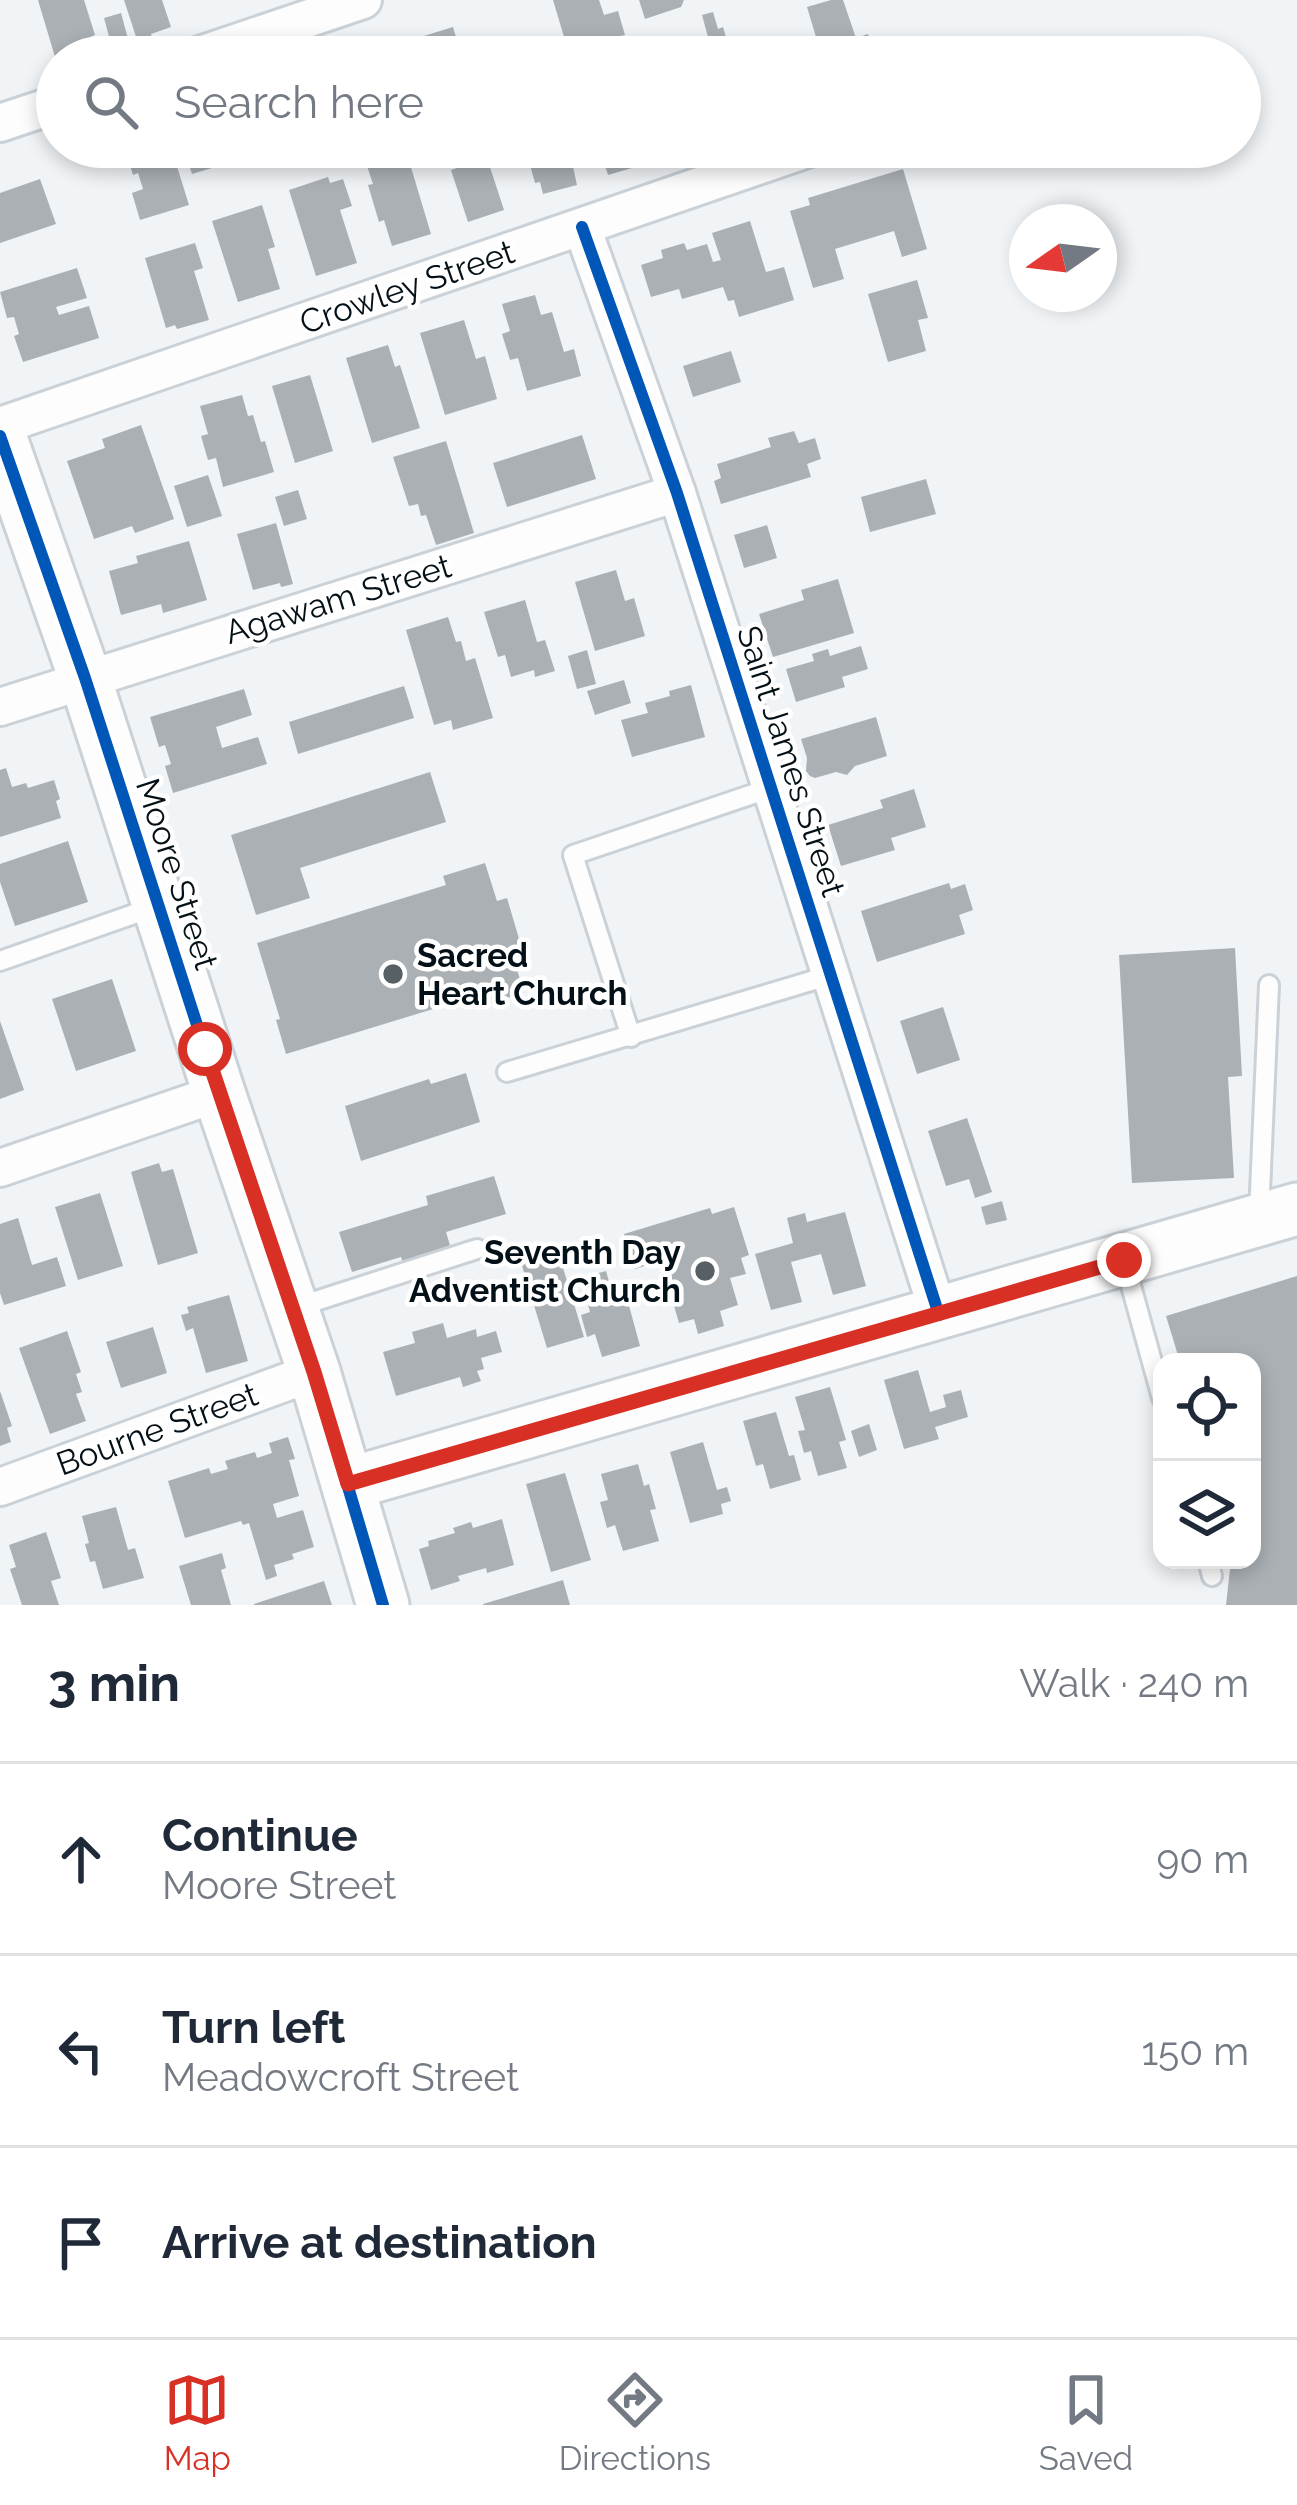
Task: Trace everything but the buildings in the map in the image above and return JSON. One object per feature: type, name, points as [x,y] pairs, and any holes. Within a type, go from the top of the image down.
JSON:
[{"type":"street","points":[[256,36],[363,0]]},
{"type":"street","points":[[0,123],[36,111]]},
{"type":"street","name":"Crowley Street","points":[[0,426],[752,168]]},
{"type":"street","name":"Saint James Street","points":[[582,227],[677,493],[939,1315]]},
{"type":"street","name":"Moore Street","points":[[0,436],[85,678],[314,1372],[383,1605]]},
{"type":"street","name":"Agawam Street","points":[[0,707],[677,493]]},
{"type":"street","points":[[0,1168],[219,1093]]},
{"type":"street","points":[[348,1484],[1278,1214]]},
{"type":"street","name":"Bourne Street","points":[[0,1487],[314,1372]]},
{"type":"lane","points":[[631,1037],[573,856],[771,788]]},
{"type":"lane","points":[[0,961],[158,905]]},
{"type":"lane","points":[[507,1072],[831,975]]},
{"type":"lane","points":[[1269,985],[1278,1214]]},
{"type":"lane","points":[[292,1309],[477,1249]]},
{"type":"lane","points":[[1124,1260],[1153,1365]]},
{"type":"cycle path","points":[[582,227],[677,493],[939,1315]]},
{"type":"cycle path","points":[[0,436],[85,678],[314,1372],[383,1605]]},
{"type":"place","name":"Sacred Heart Church","points":[[393,974]]},
{"type":"place","name":"Seventh Day Adventist Church","points":[[705,1271]]},
{"type":"route","points":[[205,1049],[348,1484],[1124,1260]]}]
